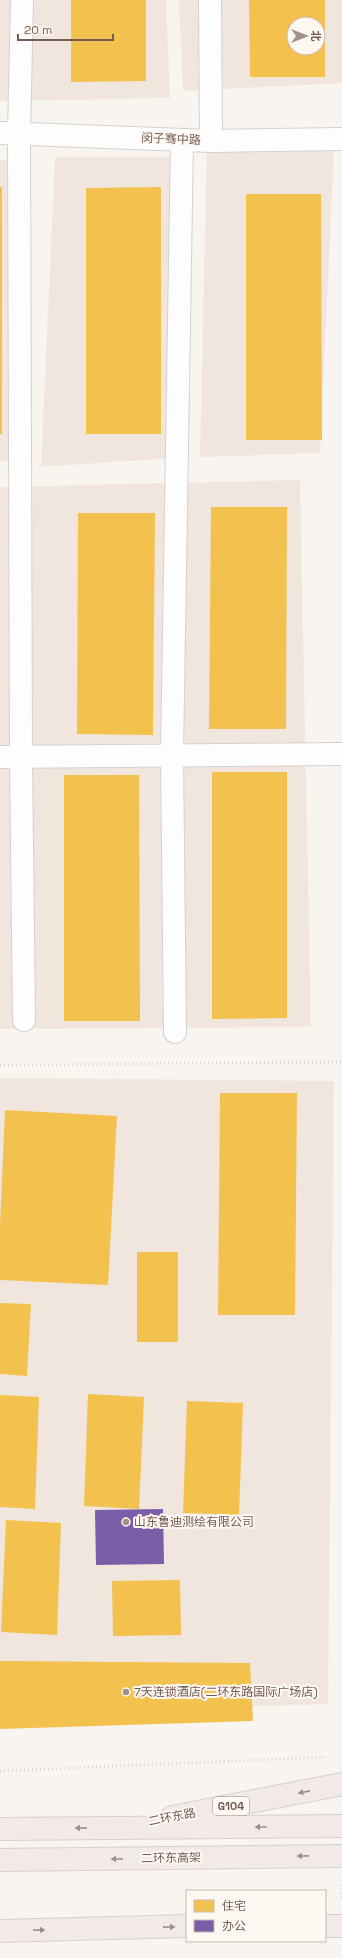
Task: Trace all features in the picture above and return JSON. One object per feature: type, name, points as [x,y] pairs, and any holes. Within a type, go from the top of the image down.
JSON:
[{"type":"highway","name":"二环东路","points":[[120,1828],[342,1784]]},
{"type":"highway","name":"二环东路","points":[[0,1829],[342,1826]]},
{"type":"highway","name":"二环东高架","points":[[0,1860],[342,1856]]},
{"type":"highway","points":[[0,1931],[186,1926]]},
{"type":"highway","points":[[326,1926],[342,1926]]},
{"type":"street","points":[[22,0],[10,133],[10,757],[24,1020]]},
{"type":"street","points":[[210,0],[211,141]]},
{"type":"street","name":"闵子骞中路","points":[[10,133],[211,141],[342,139]]},
{"type":"street","points":[[175,1032],[172,755],[182,140]]},
{"type":"street","points":[[10,757],[342,754]]},
{"type":"path","points":[[0,1065],[342,1062]]},
{"type":"path","points":[[0,1771],[334,1756]]},
{"type":"shaded area","points":[[0,0],[166,0],[170,98],[0,101]]},
{"type":"shaded area","points":[[179,0],[342,0],[342,83],[183,91]]},
{"type":"shaded area","points":[[207,145],[334,150],[320,453],[200,457]]},
{"type":"shaded area","points":[[55,157],[186,157],[184,457],[41,467]]},
{"type":"shaded area","points":[[0,160],[15,160],[18,461],[0,462]]},
{"type":"shaded area","points":[[300,480],[311,1027],[0,1029],[0,487]]},
{"type":"shaded area","points":[[0,1078],[334,1081],[328,1704],[0,1714]]},
{"type":"building: 住宅","points":[[71,0],[146,0],[146,81],[71,82]]},
{"type":"building: 住宅","points":[[249,0],[325,0],[325,16],[286,16],[286,56],[325,56],[325,77],[250,77]]},
{"type":"building: 住宅","points":[[0,187],[2,187],[2,434],[0,434]]},
{"type":"building: 住宅","points":[[161,187],[161,434],[86,434],[86,188]]},
{"type":"building: 住宅","points":[[246,194],[321,194],[322,440],[246,440]]},
{"type":"building: 住宅","points":[[211,507],[287,507],[286,729],[209,729]]},
{"type":"building: 住宅","points":[[78,513],[155,513],[153,735],[77,734]]},
{"type":"building: 住宅","points":[[212,772],[287,772],[287,1018],[212,1019]]},
{"type":"building: 住宅","points":[[64,775],[139,775],[140,1021],[64,1021]]},
{"type":"building: 住宅","points":[[220,1093],[297,1093],[295,1315],[218,1315]]},
{"type":"building: 住宅","points":[[5,1110],[117,1116],[108,1285],[0,1280],[0,1225]]},
{"type":"building: 住宅","points":[[137,1252],[178,1252],[178,1342],[137,1342]]},
{"type":"building: 住宅","points":[[0,1303],[31,1304],[27,1376],[0,1374]]},
{"type":"building: 住宅","points":[[88,1394],[144,1397],[139,1509],[84,1506]]},
{"type":"building: 住宅","points":[[0,1395],[39,1397],[35,1509],[0,1507]]},
{"type":"building: 住宅","points":[[187,1401],[243,1403],[239,1515],[183,1513]]},
{"type":"building: 住宅","points":[[6,1520],[61,1523],[57,1635],[1,1632]]},
{"type":"building: 住宅","points":[[180,1580],[181,1635],[113,1636],[112,1581]]},
{"type":"building: 住宅","name":"7天连锁酒店(二环东路国际广场店)","points":[[0,1661],[250,1663],[253,1721],[0,1729]]},
{"type":"building: 办公","points":[[163,1509],[164,1564],[96,1565],[95,1510]]},
{"type":"place","name":"山东鲁迪测绘有限公司","points":[[126,1522]]},
{"type":"place","name":"7天连锁酒店(二环东路国际广场店)","points":[[126,1692]]}]
